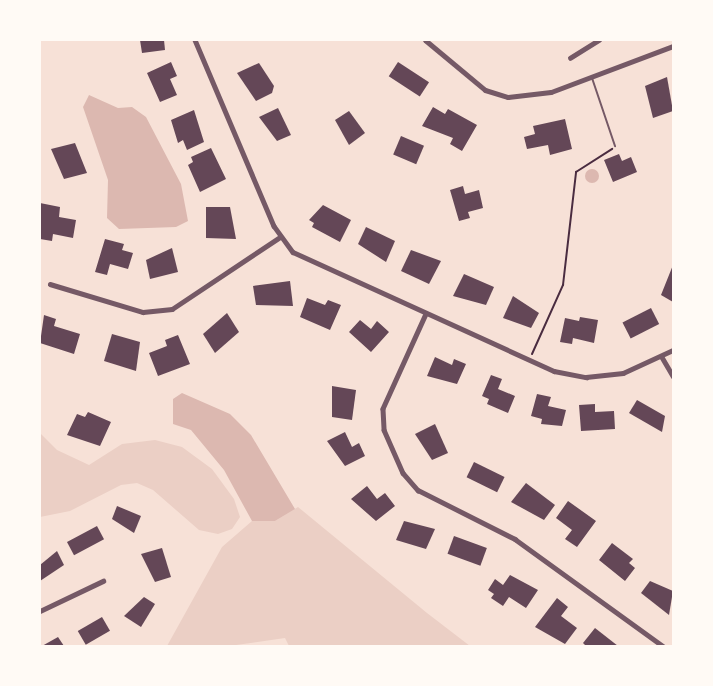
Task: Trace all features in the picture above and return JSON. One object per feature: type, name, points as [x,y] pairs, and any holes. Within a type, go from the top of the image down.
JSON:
[{"type":"street","points":[[195,40],[280,237],[302,258],[529,361],[586,377],[623,373],[662,357],[673,350]]},
{"type":"street","points":[[425,40],[485,90],[508,97],[551,92],[673,46]]},
{"type":"street","points":[[570,58],[599,40]]},
{"type":"street","points":[[50,284],[143,312],[172,309],[280,237]]},
{"type":"street","points":[[426,314],[383,409],[384,430],[403,472],[418,490],[515,539],[663,646]]},
{"type":"street","points":[[662,357],[673,376]]},
{"type":"street","points":[[40,611],[103,580]]},
{"type":"lane","points":[[592,78],[615,146]]},
{"type":"path","points":[[529,361],[563,285],[576,172],[615,146]]},
{"type":"shaded area","points":[[89,95],[118,108],[132,107],[146,117],[181,184],[188,221],[176,227],[119,229],[107,218],[108,180],[83,107]]},
{"type":"shaded area","points":[[589,169],[595,169],[599,176],[595,183],[589,183],[585,179],[585,173]]},
{"type":"shaded area","points":[[182,393],[230,414],[251,435],[295,509],[275,521],[252,521],[224,470],[191,430],[173,424],[173,399]]},
{"type":"shaded area","points":[[40,433],[57,450],[89,465],[122,444],[155,440],[182,447],[212,469],[234,499],[240,517],[232,529],[218,534],[199,530],[153,490],[137,483],[121,485],[70,511],[40,517]]},
{"type":"shaded area","points":[[298,507],[470,646],[289,646],[285,638],[229,646],[167,646],[222,547],[252,521],[275,521]]},
{"type":"building","points":[[140,40],[164,40],[165,50],[142,53]]},
{"type":"building","points":[[171,62],[177,76],[170,79],[177,95],[160,102],[147,73]]},
{"type":"building","points":[[398,62],[429,82],[420,96],[389,76]]},
{"type":"building","points":[[259,63],[274,86],[272,93],[256,101],[237,73]]},
{"type":"building","points":[[667,77],[673,111],[653,118],[645,86]]},
{"type":"building","points":[[433,107],[445,114],[448,109],[477,125],[462,151],[450,144],[453,138],[422,126]]},
{"type":"building","points":[[278,108],[291,135],[277,141],[259,117]]},
{"type":"building","points":[[194,110],[204,142],[187,150],[183,140],[178,143],[171,120]]},
{"type":"building","points":[[349,111],[365,133],[349,145],[335,120]]},
{"type":"building","points":[[565,119],[572,149],[550,155],[548,145],[527,149],[524,137],[535,134],[533,126]]},
{"type":"building","points":[[401,136],[424,146],[416,164],[393,154]]},
{"type":"building","points":[[75,143],[87,173],[64,179],[51,149]]},
{"type":"building","points":[[211,148],[226,179],[200,192],[188,165],[193,162],[191,157]]},
{"type":"building","points":[[619,154],[622,161],[631,157],[637,172],[613,182],[604,160]]},
{"type":"building","points":[[463,186],[465,194],[479,190],[483,208],[468,212],[470,218],[459,221],[450,190]]},
{"type":"building","points":[[40,203],[60,207],[59,217],[76,220],[73,238],[53,234],[52,241],[40,239]]},
{"type":"building","points":[[323,205],[351,220],[340,242],[312,227],[314,223],[309,220]]},
{"type":"building","points":[[206,207],[230,207],[236,239],[206,238]]},
{"type":"building","points":[[366,227],[395,241],[386,262],[358,244]]},
{"type":"building","points":[[105,239],[124,244],[122,250],[133,253],[128,269],[110,264],[107,275],[95,272]]},
{"type":"building","points":[[172,248],[178,272],[150,279],[146,260]]},
{"type":"building","points":[[411,250],[441,261],[429,284],[401,271]]},
{"type":"building","points":[[673,265],[673,302],[661,295]]},
{"type":"building","points":[[464,274],[494,287],[486,305],[453,296]]},
{"type":"building","points":[[290,281],[293,306],[256,305],[253,286]]},
{"type":"building","points":[[513,296],[539,313],[531,328],[503,318]]},
{"type":"building","points":[[307,298],[325,305],[328,300],[341,305],[330,330],[300,317]]},
{"type":"building","points":[[651,308],[659,324],[631,339],[622,323]]},
{"type":"building","points":[[227,313],[239,332],[215,353],[203,334]]},
{"type":"building","points":[[44,315],[56,319],[54,326],[80,334],[74,354],[40,343]]},
{"type":"building","points":[[580,317],[598,320],[594,343],[573,338],[572,344],[560,342],[565,318],[579,321]]},
{"type":"building","points":[[360,320],[371,329],[377,321],[389,332],[371,352],[349,332]]},
{"type":"building","points":[[112,334],[140,342],[136,371],[104,361]]},
{"type":"building","points":[[178,335],[190,364],[158,376],[149,353],[167,346],[165,340]]},
{"type":"building","points":[[435,357],[452,365],[454,359],[466,364],[457,384],[427,376]]},
{"type":"building","points":[[491,375],[502,379],[498,389],[515,396],[508,413],[487,404],[489,399],[482,396]]},
{"type":"building","points":[[332,386],[356,390],[352,420],[332,417]]},
{"type":"building","points":[[537,394],[551,397],[548,406],[566,410],[562,426],[541,424],[542,419],[531,416]]},
{"type":"building","points":[[637,400],[665,416],[662,432],[629,413]]},
{"type":"building","points":[[595,404],[595,412],[614,411],[615,429],[581,431],[579,405]]},
{"type":"building","points":[[88,412],[111,422],[100,446],[67,435],[77,414],[85,417]]},
{"type":"building","points":[[435,424],[448,453],[432,460],[415,434]]},
{"type":"building","points":[[345,432],[352,447],[359,443],[365,456],[345,466],[327,441]]},
{"type":"building","points":[[474,462],[505,477],[497,492],[467,477]]},
{"type":"building","points":[[526,483],[555,505],[544,520],[511,502]]},
{"type":"building","points":[[367,486],[377,499],[385,493],[395,506],[376,521],[351,499]]},
{"type":"building","points":[[568,501],[596,521],[577,547],[565,539],[572,530],[556,518]]},
{"type":"building","points":[[117,506],[141,516],[134,533],[112,519]]},
{"type":"building","points":[[404,521],[435,529],[426,549],[396,540]]},
{"type":"building","points":[[97,526],[104,539],[74,555],[67,542]]},
{"type":"building","points":[[454,536],[487,548],[480,566],[448,554]]},
{"type":"building","points":[[612,543],[633,559],[629,563],[635,568],[625,581],[599,560]]},
{"type":"building","points":[[162,548],[171,577],[155,582],[141,554]]},
{"type":"building","points":[[57,551],[64,565],[40,581],[40,565]]},
{"type":"building","points":[[510,575],[538,590],[526,608],[509,597],[503,606],[491,598],[494,594],[488,590],[495,579],[503,585]]},
{"type":"building","points":[[650,581],[673,591],[669,615],[641,593]]},
{"type":"building","points":[[144,597],[155,604],[141,627],[124,616]]},
{"type":"building","points":[[557,598],[568,607],[561,616],[577,628],[565,644],[535,627]]},
{"type":"building","points":[[102,617],[110,631],[86,645],[78,631]]},
{"type":"building","points":[[595,628],[618,646],[586,646],[583,643]]},
{"type":"building","points":[[58,637],[64,646],[42,646]]}]
